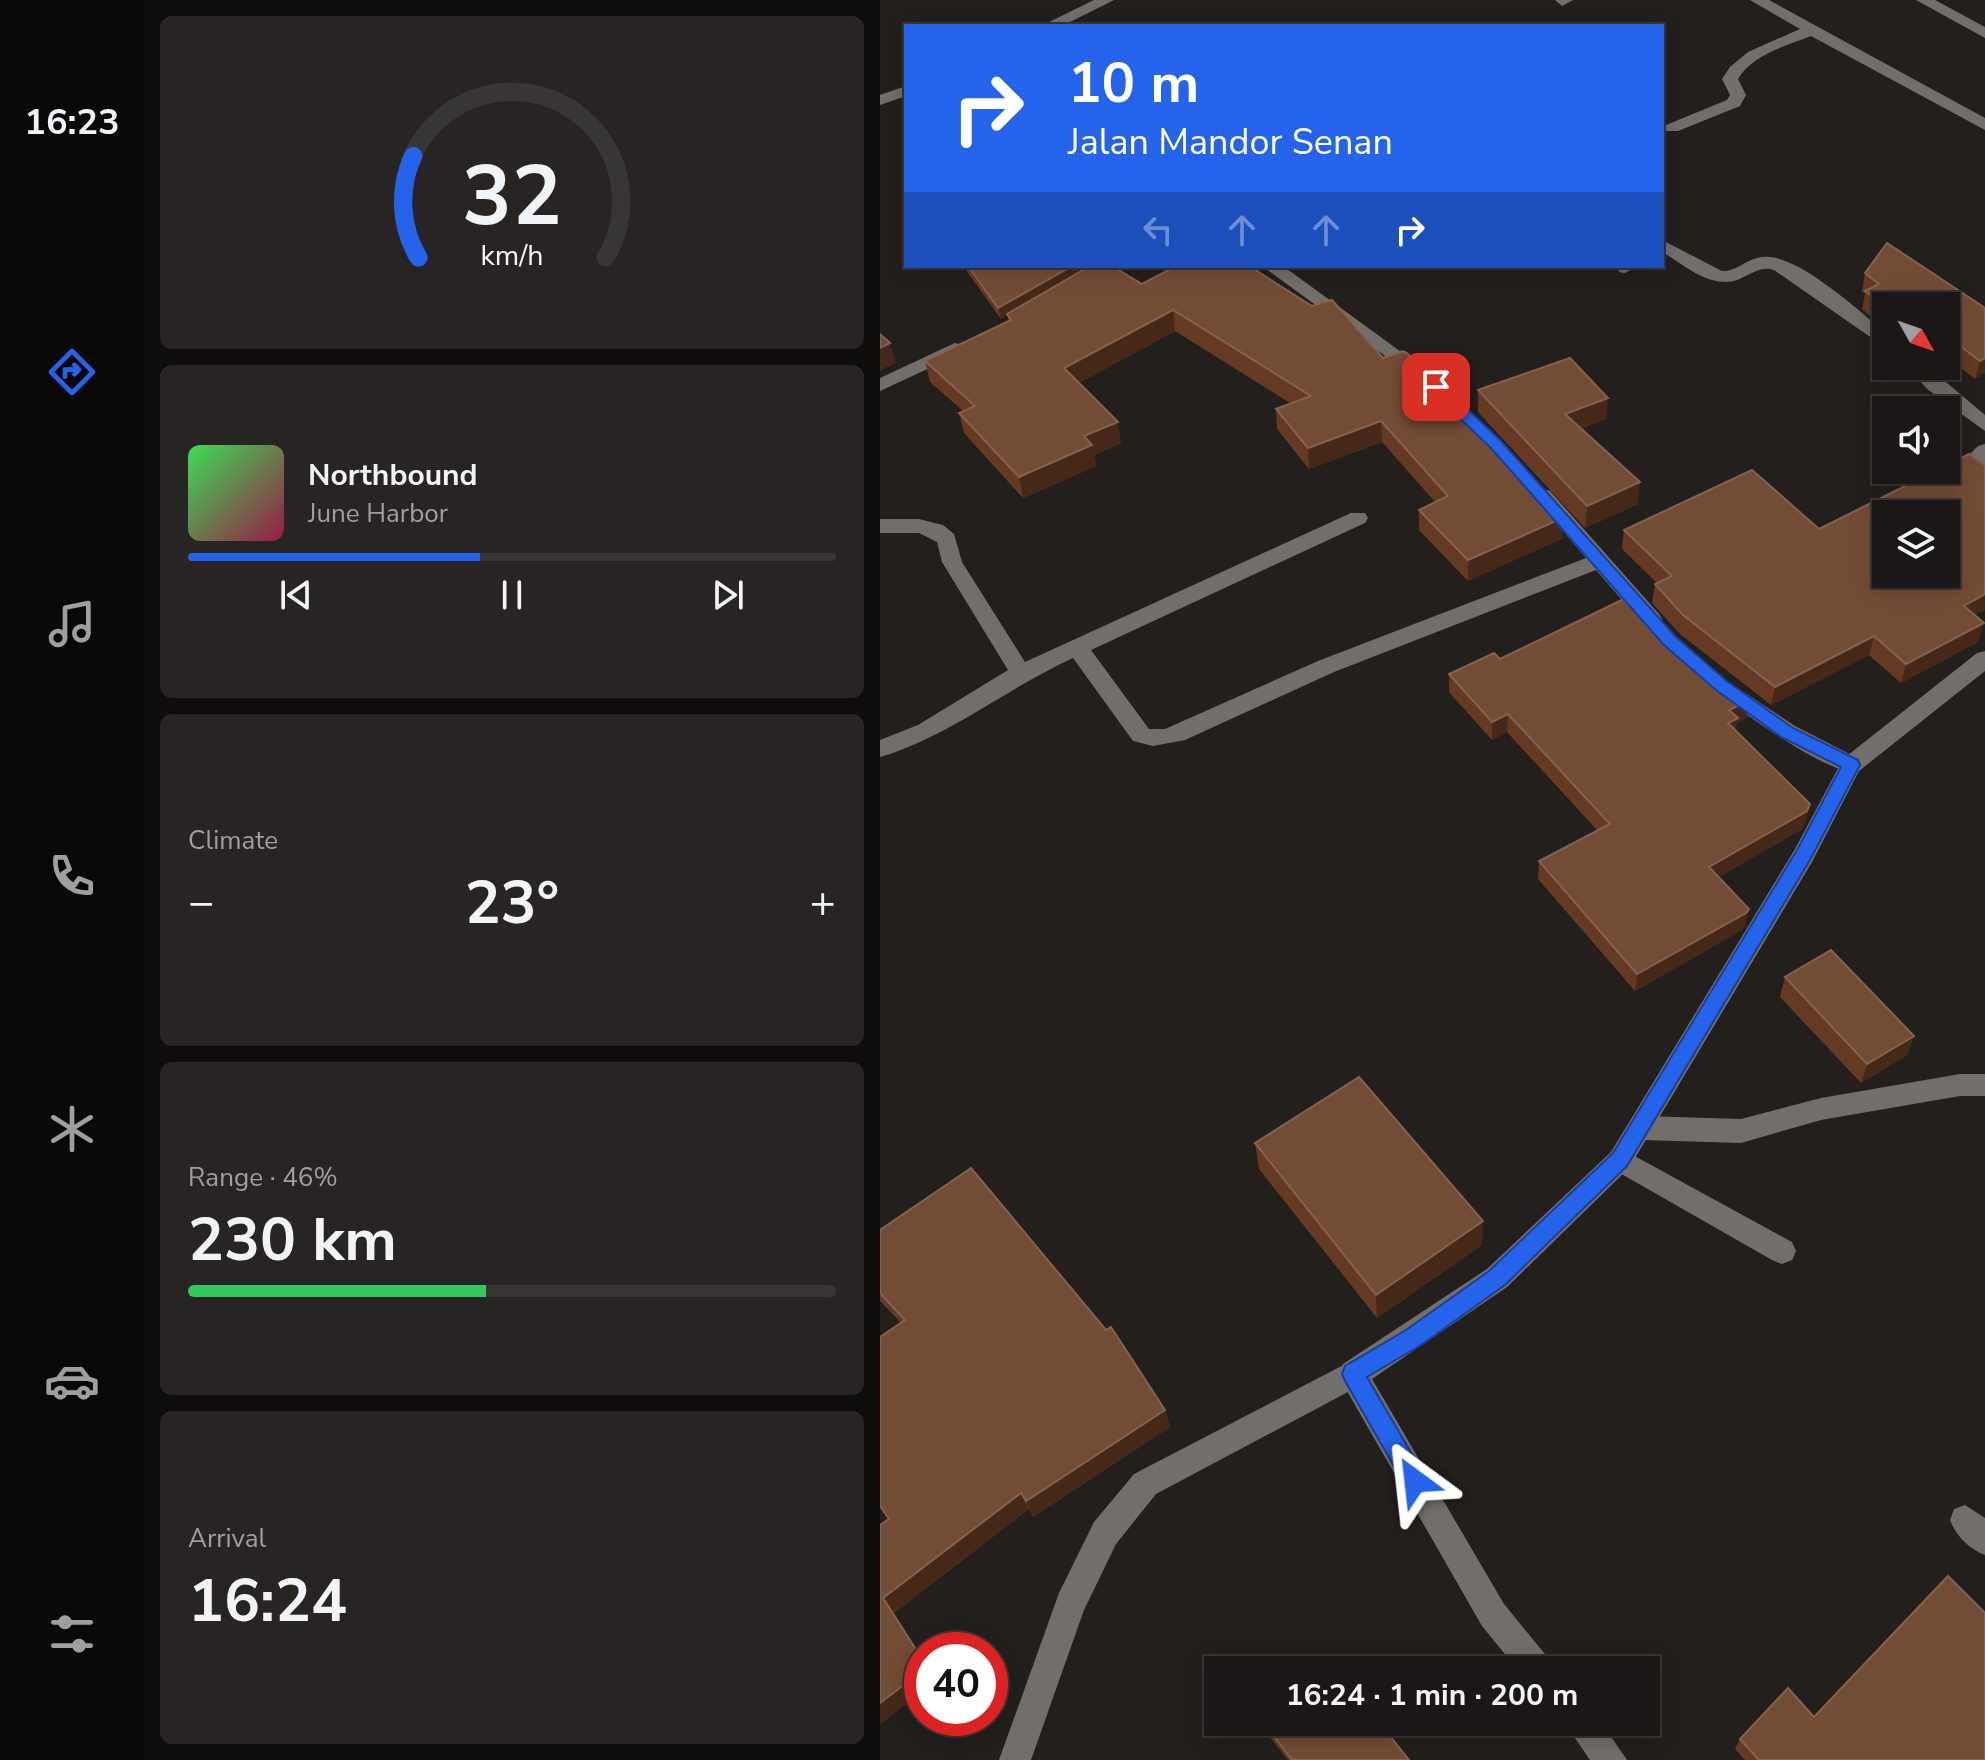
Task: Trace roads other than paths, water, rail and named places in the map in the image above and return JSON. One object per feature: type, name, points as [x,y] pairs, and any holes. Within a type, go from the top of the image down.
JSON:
[{"type":"street","points":[[1053,24],[1106,0]]},
{"type":"street","points":[[1758,0],[1985,125]]},
{"type":"street","points":[[1924,0],[1985,33]]},
{"type":"street","points":[[1672,128],[1734,103],[1738,95],[1730,79],[1733,71],[1744,61],[1811,30]]},
{"type":"street","points":[[880,100],[904,92]]},
{"type":"street","points":[[1664,246],[1722,277],[1742,274],[1762,262],[1771,262],[1805,282],[1872,332]]},
{"type":"street","points":[[1279,268],[1416,368],[1439,390]]},
{"type":"street","points":[[880,385],[977,339]]},
{"type":"street","points":[[1929,380],[1985,425]]},
{"type":"street","points":[[1985,450],[1973,461],[1974,470],[1985,478]]},
{"type":"street","points":[[1527,478],[1660,629]]},
{"type":"street","points":[[880,749],[926,731],[1021,673],[1076,646],[1358,518]]},
{"type":"street","points":[[880,526],[919,526],[936,530],[947,539],[952,562],[1021,673]]},
{"type":"street","points":[[1076,646],[1141,735],[1153,740],[1167,738],[1237,704],[1600,560]]},
{"type":"street","points":[[1015,1760],[1070,1604],[1105,1533],[1145,1484],[1353,1374],[1413,1337],[1497,1278],[1620,1160],[1804,855],[1851,765],[1985,659]]},
{"type":"street","points":[[1711,677],[1787,732],[1851,765]]},
{"type":"street","points":[[1642,1128],[1741,1131],[1821,1109],[1960,1085],[1985,1085]]},
{"type":"street","points":[[1620,1160],[1782,1251]]},
{"type":"street","points":[[1353,1374],[1493,1615],[1527,1656]]},
{"type":"street","points":[[1591,1736],[1611,1760]]}]
